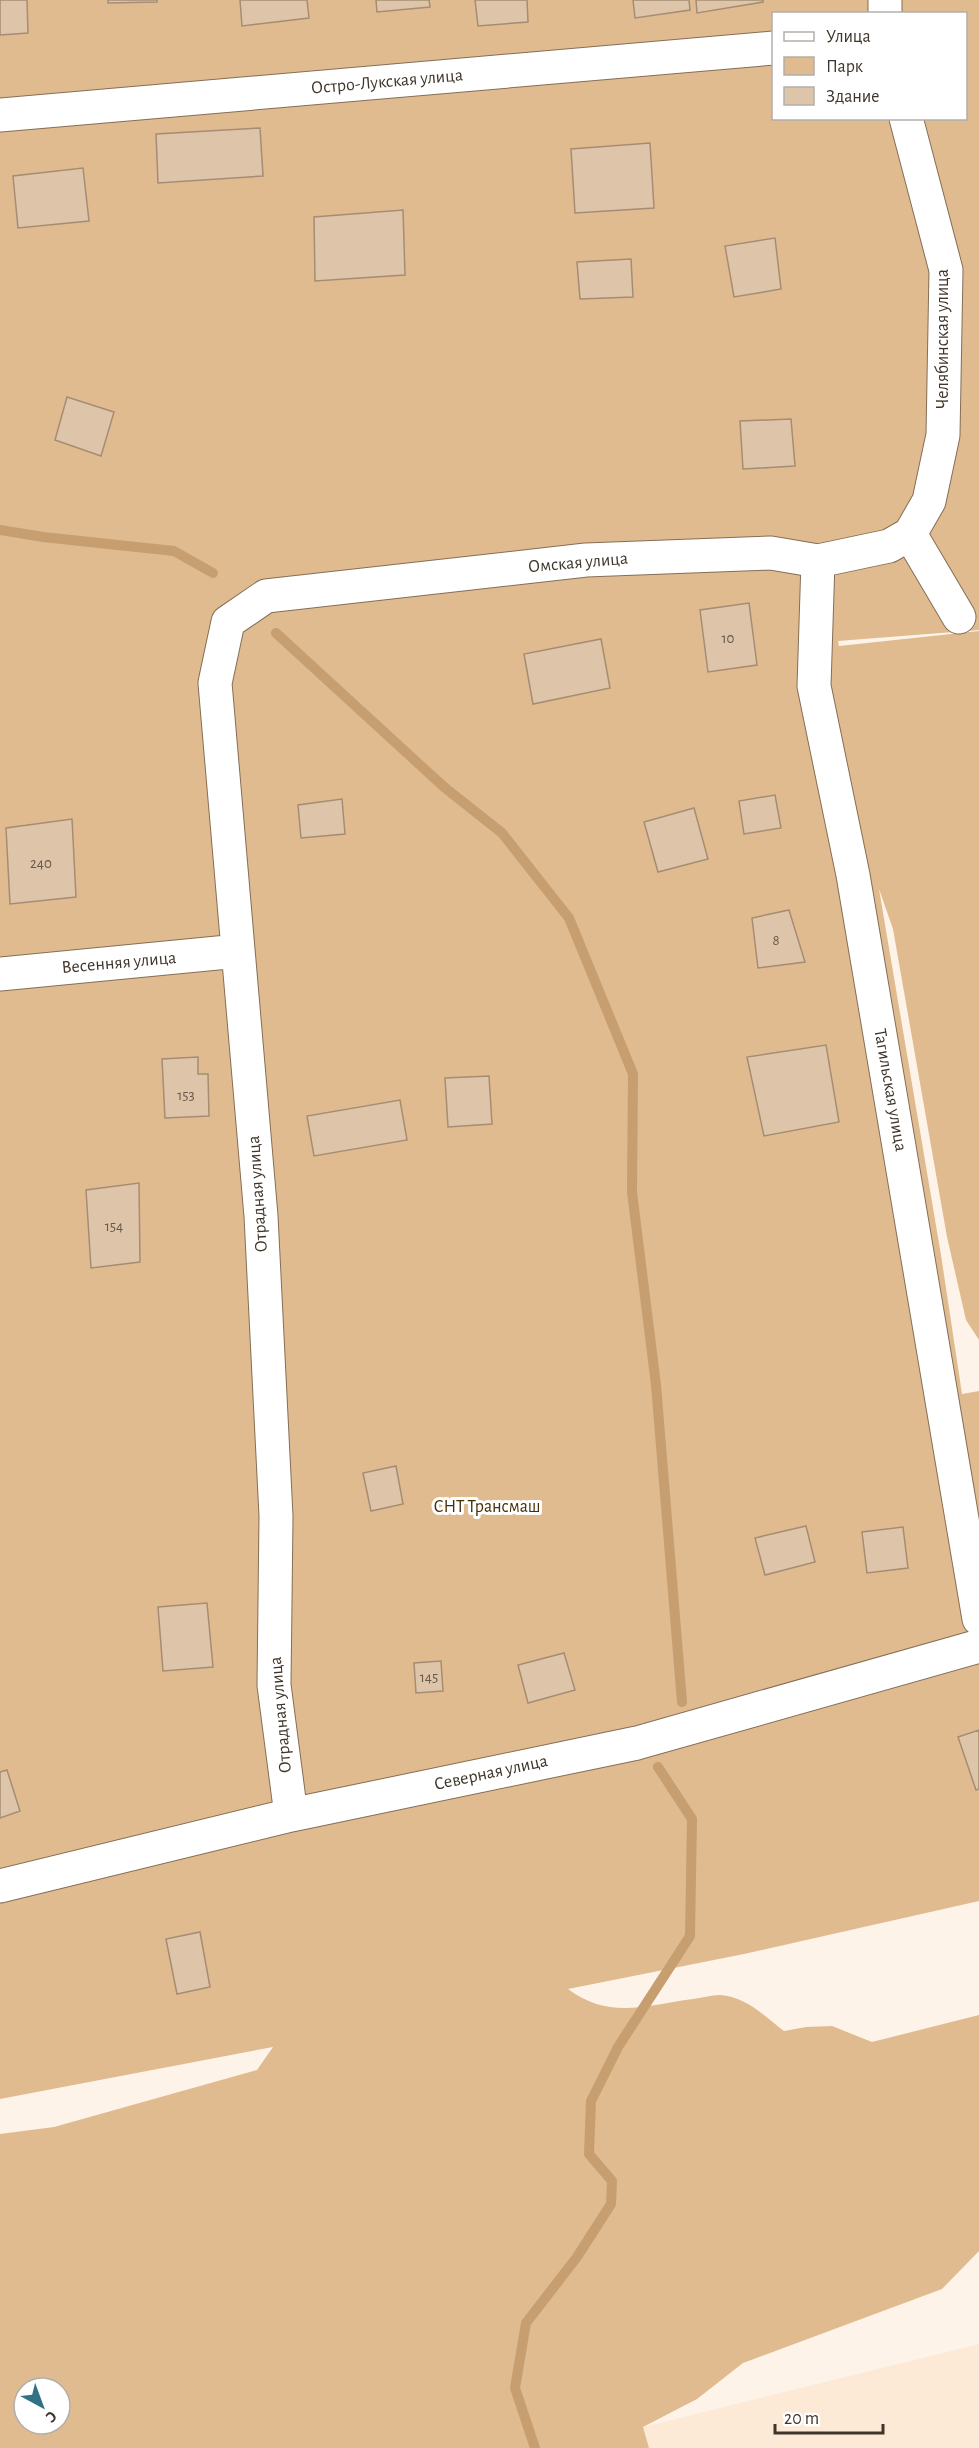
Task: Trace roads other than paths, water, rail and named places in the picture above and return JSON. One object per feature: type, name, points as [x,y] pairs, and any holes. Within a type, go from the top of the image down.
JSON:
[{"type":"street","name":"Остро-Лукская улица","points":[[0,115],[772,48]]},
{"type":"street","name":"Челябинская улица","points":[[900,540],[929,501],[943,435],[946,270],[907,120]]},
{"type":"street","name":"Омская улица","points":[[266,596],[586,560],[771,553],[818,561],[900,540]]},
{"type":"street","points":[[900,540],[959,617]]},
{"type":"street","name":"Тагильская улица","points":[[818,561],[813,686],[853,875],[979,1619]]},
{"type":"street","name":"Отрадная улица","points":[[266,596],[228,622],[215,683],[261,1216],[276,1516],[274,1685],[291,1815]]},
{"type":"street","name":"Весенняя улица","points":[[0,974],[238,951]]},
{"type":"street","name":"Северная улица","points":[[0,1886],[291,1815],[637,1743],[979,1646]]},
{"type":"waterway","points":[[0,530],[174,551],[213,573]]},
{"type":"waterway","points":[[276,633],[444,787],[502,833],[569,918],[633,1074],[632,1192],[656,1385],[682,1702]]},
{"type":"waterway","points":[[535,2448],[515,2388],[526,2323],[577,2257],[611,2204],[612,2181],[589,2154],[591,2101],[618,2047],[690,1936],[692,1819],[658,1767]]},
{"type":"park label","name":"СНТ Трансмаш","points":[[487,1507]]}]
